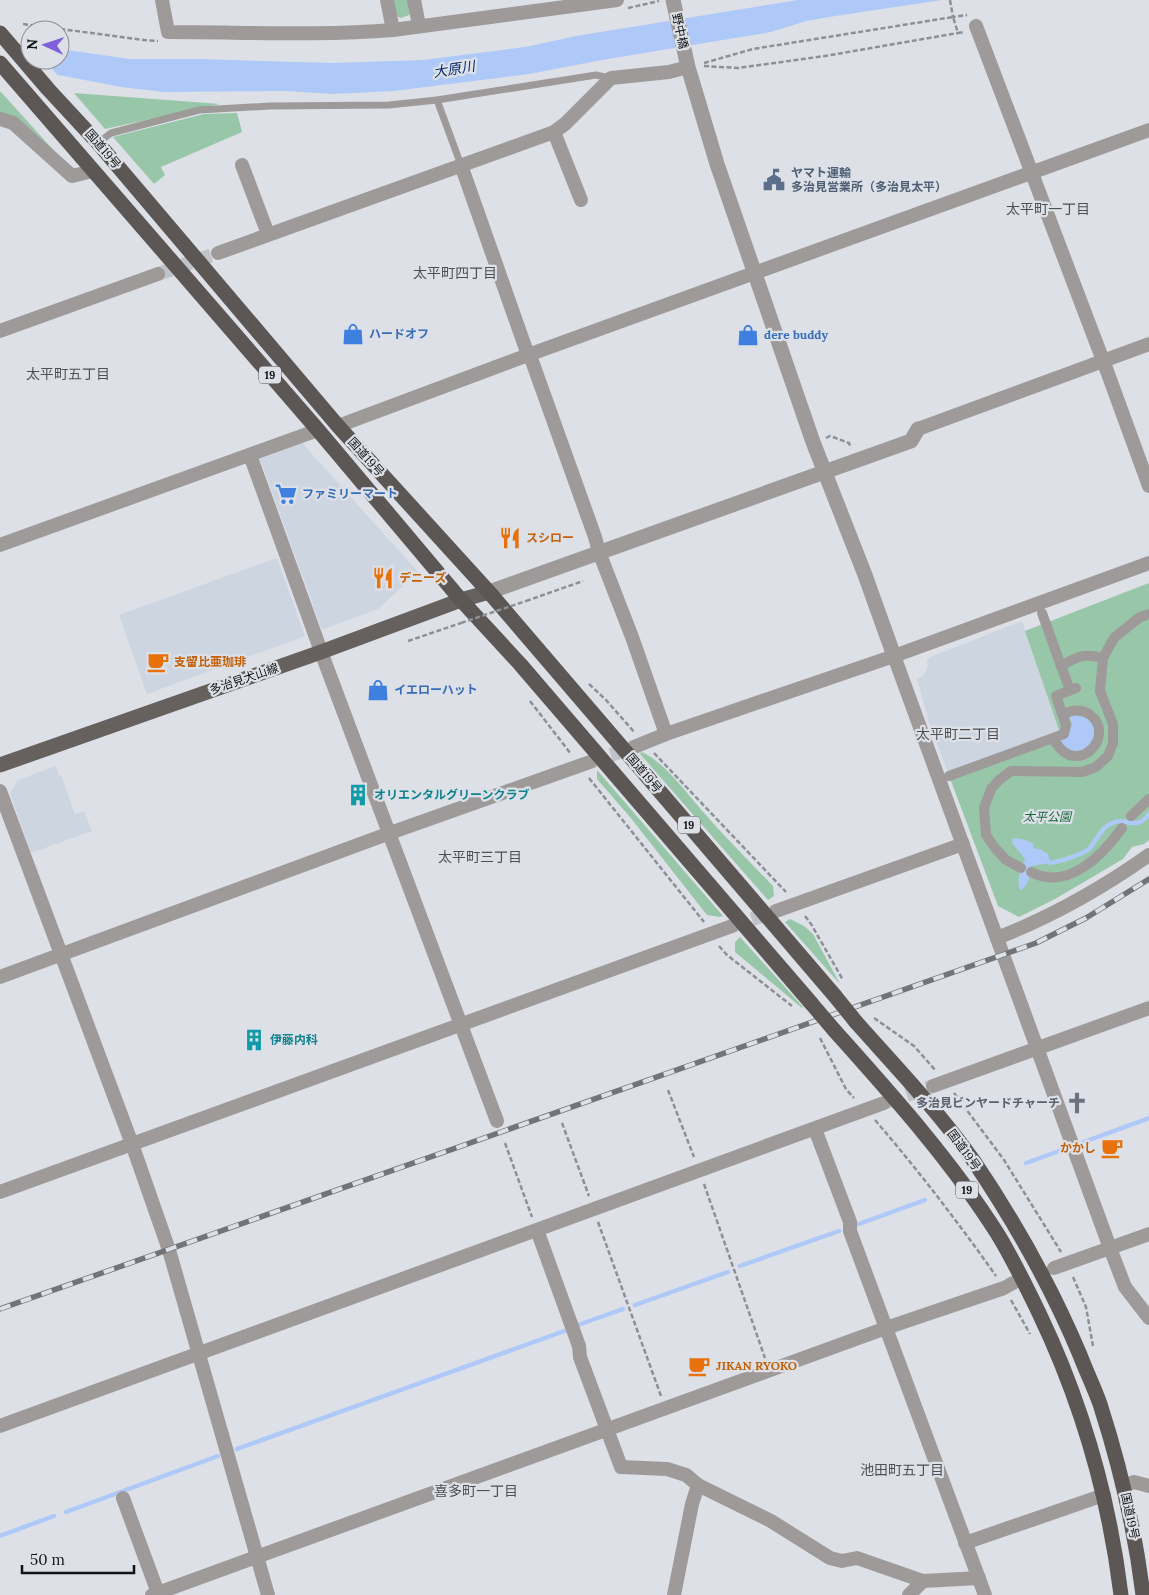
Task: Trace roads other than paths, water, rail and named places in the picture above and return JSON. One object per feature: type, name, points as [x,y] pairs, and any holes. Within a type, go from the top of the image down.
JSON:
[{"type":"highway","name":"国道19号","points":[[0,33],[48,89],[98,142],[338,426],[488,592],[942,1120],[972,1160],[1024,1240],[1065,1321],[1099,1402],[1123,1486],[1138,1556],[1143,1595]]},
{"type":"highway","name":"国道19号","points":[[0,62],[318,430],[461,600],[520,664],[834,1030],[919,1125],[958,1178],[997,1234],[1027,1287],[1058,1353],[1088,1434],[1104,1495],[1121,1595]]},
{"type":"main road","name":"多治見犬山線","points":[[0,765],[488,592]]},
{"type":"street","points":[[162,0],[168,32],[358,32],[393,30],[419,25],[617,0]]},
{"type":"street","points":[[387,0],[393,30]]},
{"type":"street","points":[[414,0],[419,25]]},
{"type":"street","name":"野中橋","points":[[674,0],[687,64],[717,164],[824,472],[865,575],[894,656]]},
{"type":"street","points":[[971,29],[1031,174],[1149,486]]},
{"type":"street","points":[[218,252],[554,132],[565,124],[611,78],[669,72],[687,64]]},
{"type":"street","points":[[0,119],[13,123],[72,176],[93,171]]},
{"type":"street","points":[[338,426],[528,355],[1149,130]]},
{"type":"street","points":[[554,132],[581,200]]},
{"type":"street","points":[[242,165],[268,234]]},
{"type":"street","points":[[461,165],[666,734]]},
{"type":"street","points":[[0,331],[158,274]]},
{"type":"street","points":[[488,592],[911,441],[918,428],[1149,344]]},
{"type":"street","points":[[0,546],[318,430]]},
{"type":"street","points":[[250,455],[321,652],[497,1121]]},
{"type":"street","points":[[639,745],[894,656],[1149,563]]},
{"type":"street","points":[[949,776],[1064,734],[1066,725],[1056,696],[1073,689],[1061,666],[1042,613]]},
{"type":"street","points":[[1122,828],[1091,863],[1077,872],[1059,877],[1046,877],[1006,860],[986,834],[984,808],[991,788],[1011,771],[1082,772],[1096,767],[1108,756],[1113,743],[1112,724],[1100,690],[1103,658],[1114,638],[1140,617],[1149,614]]},
{"type":"street","points":[[1061,666],[1080,656],[1092,655],[1103,658]]},
{"type":"street","points":[[894,656],[1036,1049],[1125,1287],[1149,1318]]},
{"type":"street","points":[[1056,743],[1066,754],[1081,756],[1094,747],[1098,740],[1098,725],[1094,718],[1082,711],[1066,713]]},
{"type":"street","points":[[1004,756],[1011,771]]},
{"type":"street","points":[[0,977],[390,833],[585,764]]},
{"type":"street","points":[[0,791],[132,1144],[169,1250],[268,1595]]},
{"type":"street","points":[[1131,816],[1149,799]]},
{"type":"street","points":[[776,911],[963,844]]},
{"type":"street","points":[[997,938],[1063,909],[1117,878],[1149,855]]},
{"type":"street","points":[[0,1192],[732,926]]},
{"type":"street","points":[[939,1084],[1149,1008]]},
{"type":"street","points":[[0,1426],[884,1103]]},
{"type":"street","points":[[816,1128],[850,1222],[850,1231],[985,1595]]},
{"type":"street","points":[[537,1230],[579,1346],[580,1357],[622,1467],[666,1469],[686,1475],[698,1486],[771,1521],[830,1558],[842,1561],[857,1558],[923,1581],[979,1578]]},
{"type":"street","points":[[1061,1266],[1149,1234]]},
{"type":"street","points":[[123,1498],[155,1594],[1008,1285]]},
{"type":"street","points":[[1123,1486],[1134,1482],[1149,1486]]},
{"type":"street","points":[[674,1595],[692,1504],[698,1486]]},
{"type":"street","points":[[965,1543],[1104,1495]]},
{"type":"street","points":[[909,1595],[923,1581]]},
{"type":"lane","points":[[98,142],[111,133],[199,110],[270,106],[388,105],[438,100],[596,74],[611,78]]},
{"type":"lane","points":[[438,100],[461,165]]},
{"type":"water","name":"大原川","points":[[798,0],[942,0],[806,21],[771,32],[529,74],[394,91],[334,94],[285,91],[164,92],[121,87],[21,70],[70,70],[70,50],[130,59],[334,63],[422,60],[525,47],[576,36]]},
{"type":"water","points":[[20,62],[20,70],[0,67]]},
{"type":"water","points":[[1069,715],[1085,715],[1092,723],[1095,736],[1088,749],[1071,752],[1057,740],[1067,736],[1072,724]]},
{"type":"water","points":[[1013,838],[1023,839],[1034,844],[1033,848],[1040,849],[1048,854],[1050,863],[1031,866],[1026,886],[1020,890],[1019,878],[1025,859],[1012,843]]},
{"type":"waterway","points":[[1050,863],[1087,850],[1104,828],[1110,824],[1121,821],[1139,822],[1144,820],[1149,814]]},
{"type":"waterway","points":[[1081,1143],[1149,1118]]},
{"type":"waterway","points":[[1026,1163],[1062,1150]]},
{"type":"waterway","points":[[856,1225],[925,1200]]},
{"type":"waterway","points":[[740,1266],[839,1231]]},
{"type":"waterway","points":[[635,1305],[728,1272]]},
{"type":"waterway","points":[[578,1325],[623,1309]]},
{"type":"waterway","points":[[237,1449],[567,1330]]},
{"type":"waterway","points":[[66,1512],[218,1456]]},
{"type":"waterway","points":[[0,1536],[54,1516]]},
{"type":"tunnel","points":[[158,274],[218,253]]},
{"type":"tunnel","points":[[591,762],[634,747]]},
{"type":"tunnel","points":[[732,926],[776,911]]},
{"type":"tunnel","points":[[887,1102],[933,1086]]},
{"type":"railway","points":[[0,1309],[1036,943],[1086,918],[1149,879]]},
{"type":"place","name":"ヤマト運輸 多治見営業所（多治見太平）","points":[[774,180]]},
{"type":"place","name":"ハードオフ","points":[[353,334]]},
{"type":"place","name":"dere buddy","points":[[748,335]]},
{"type":"place","name":"ファミリーマート","points":[[286,494]]},
{"type":"place","name":"スシロー","points":[[510,538]]},
{"type":"place","name":"デニーズ","points":[[383,578]]},
{"type":"place","name":"支留比亜珈琲","points":[[158,662]]},
{"type":"place","name":"イエローハット","points":[[378,690]]},
{"type":"place","name":"オリエンタルグリーンクラブ","points":[[358,795]]},
{"type":"place","name":"伊藤内科","points":[[254,1040]]},
{"type":"place","name":"多治見ビンヤードチャーチ","points":[[1077,1103]]},
{"type":"place","name":"かかし","points":[[1112,1148]]},
{"type":"place","name":"JIKAN RYOKO","points":[[699,1366]]},
{"type":"district","name":"太平町一丁目","points":[[1048,209]]},
{"type":"district","name":"太平町四丁目","points":[[455,273]]},
{"type":"district","name":"太平町五丁目","points":[[68,374]]},
{"type":"district","name":"太平町二丁目","points":[[958,734]]},
{"type":"district","name":"太平町三丁目","points":[[480,857]]},
{"type":"district","name":"池田町五丁目","points":[[902,1470]]},
{"type":"district","name":"喜多町一丁目","points":[[476,1491]]},
{"type":"park label","name":"太平公園","points":[[1047,817]]}]
